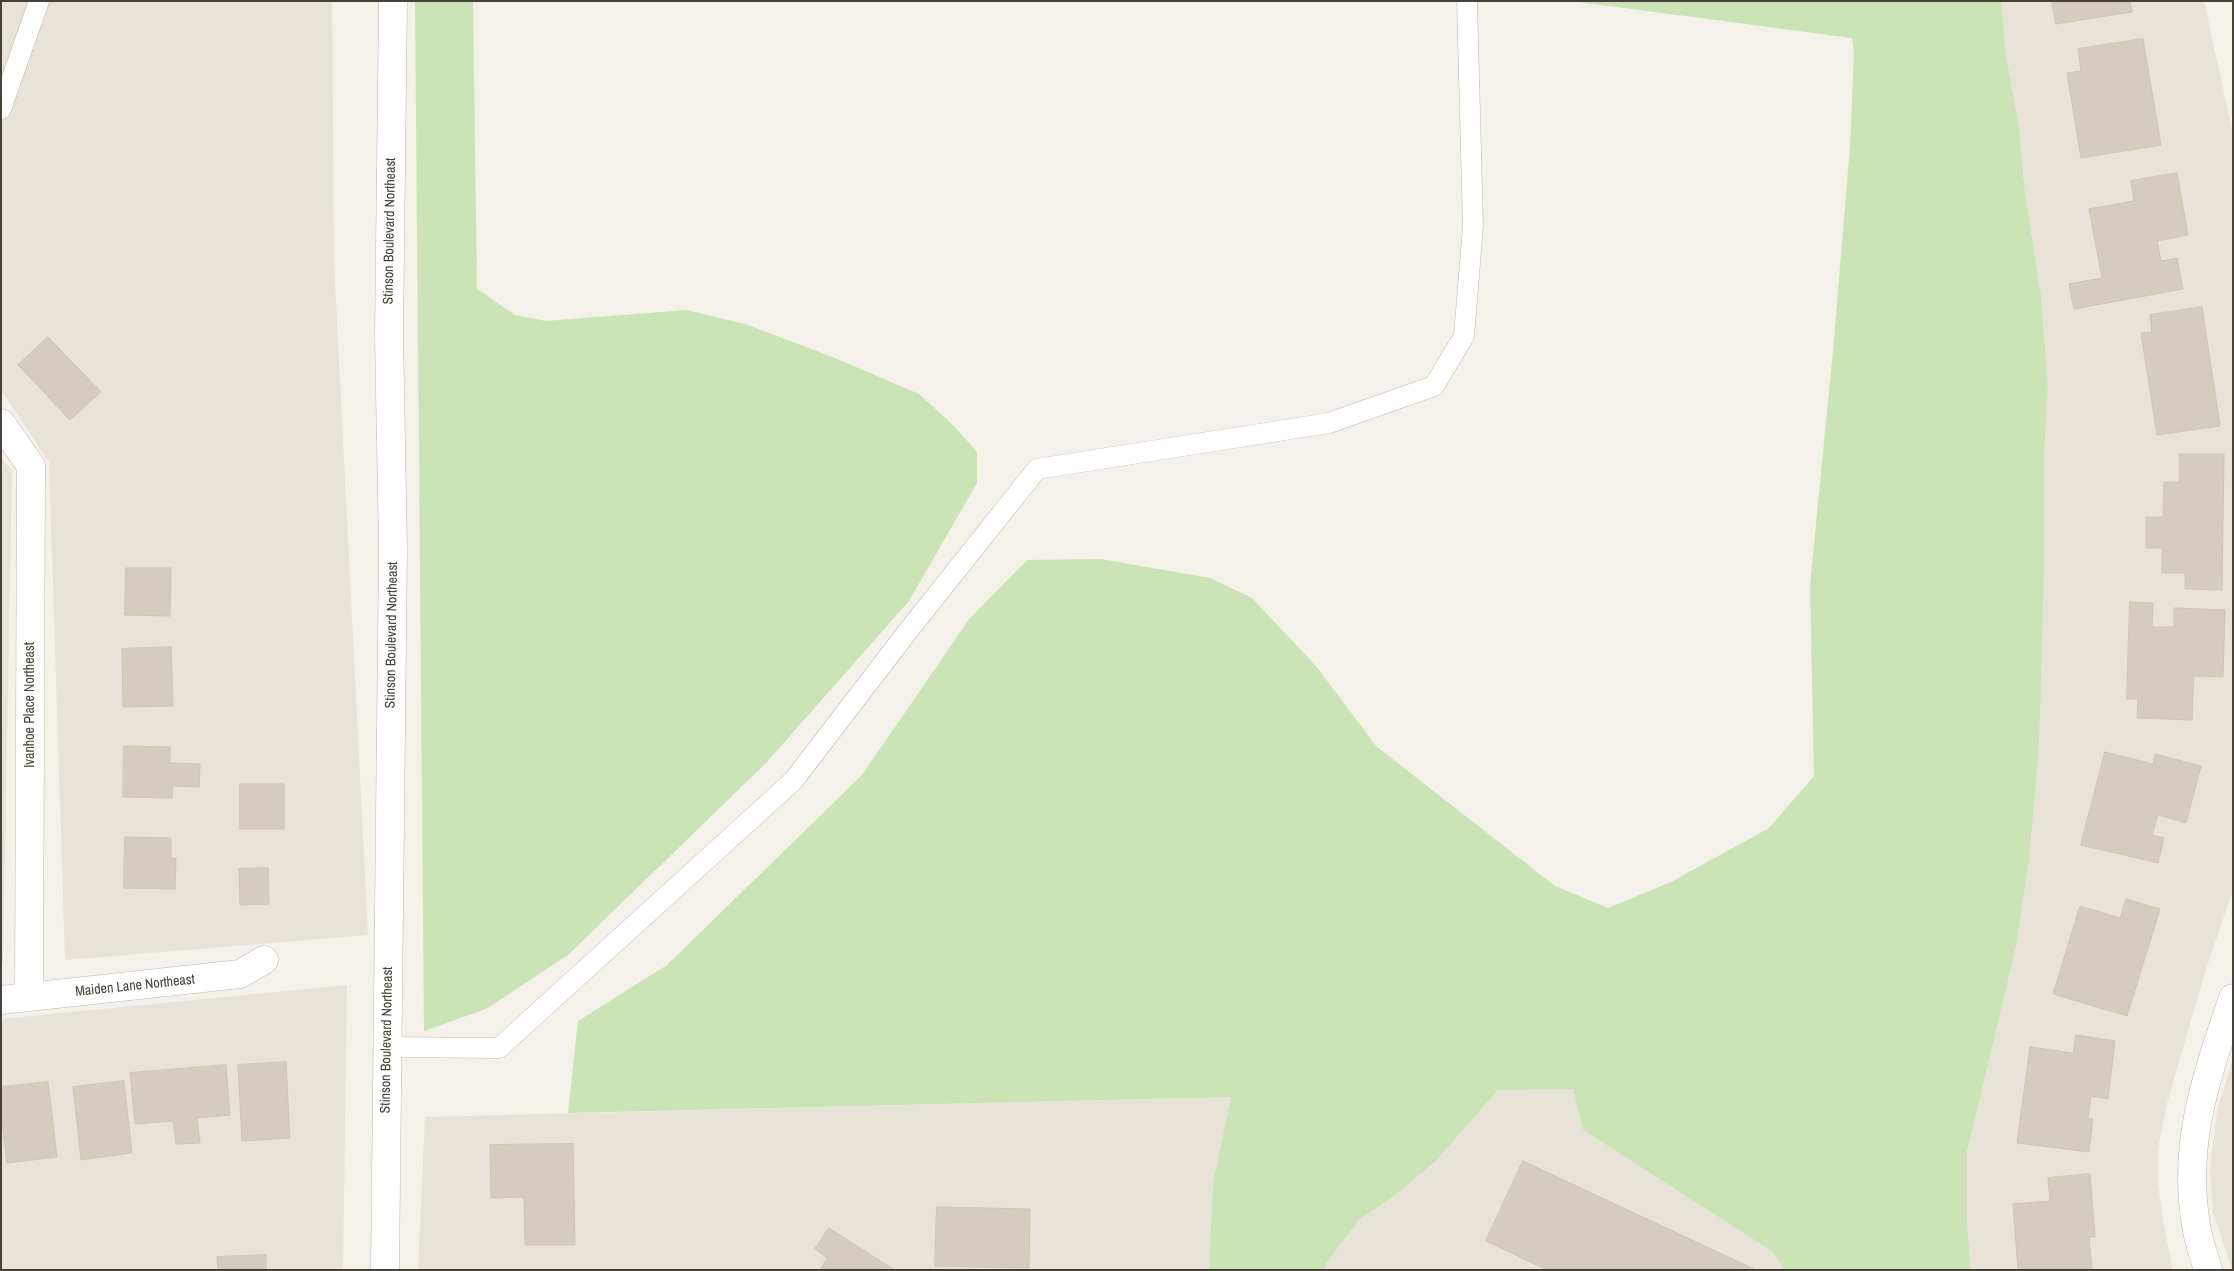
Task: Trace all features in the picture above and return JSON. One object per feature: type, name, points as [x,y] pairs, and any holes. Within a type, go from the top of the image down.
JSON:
[{"type":"street","name":"Stinson Boulevard Northeast","points":[[385,1270],[393,549],[389,335],[393,1]]},
{"type":"street","name":"Ivanhoe Place Northeast","points":[[1,423],[31,466],[29,998]]},
{"type":"street","name":"Maiden Lane Northeast","points":[[1,1000],[240,974],[264,960]]},
{"type":"street","points":[[2208,1270],[2196,1226],[2191,1173],[2194,1134],[2206,1078],[2233,998]]},
{"type":"lane","points":[[1,109],[39,1]]},
{"type":"lane","points":[[387,1047],[500,1048],[793,781],[908,631],[1037,469],[1329,423],[1434,386],[1464,336],[1473,226],[1468,1]]},
{"type":"shaded area","points":[[1,1],[332,1],[334,261],[368,935],[65,960],[49,462],[1,390]]},
{"type":"shaded area","points":[[2001,1],[2204,1],[2233,134],[2233,890],[2205,972],[2166,1107],[2158,1149],[2158,1184],[2173,1270],[1971,1270],[1967,1223],[1967,1152],[2016,947],[2029,861],[2039,748],[2044,457],[2048,386],[2041,295],[2025,193],[2019,127],[2006,55]]},
{"type":"shaded area","points":[[1,458],[12,471],[3,962],[1,967]]},
{"type":"shaded area","points":[[347,985],[343,1270],[1,1270],[1,1019]]},
{"type":"shaded area","points":[[2233,1059],[2232,1270],[2213,1212],[2210,1170],[2217,1111]]},
{"type":"shaded area","points":[[1573,1089],[1583,1130],[1773,1252],[1784,1270],[1324,1270],[1325,1263],[1360,1219],[1393,1197],[1436,1161],[1498,1090]]},
{"type":"shaded area","points":[[1231,1097],[1213,1182],[1209,1270],[418,1270],[425,1117]]},
{"type":"green space","points":[[415,1],[473,1],[477,289],[515,315],[546,321],[686,310],[745,324],[835,358],[919,394],[953,425],[977,452],[977,483],[909,601],[766,763],[568,955],[486,1009],[424,1031]]},
{"type":"green space","points":[[1571,1],[2001,1],[2006,55],[2019,127],[2025,193],[2041,295],[2048,386],[2044,457],[2044,567],[2039,748],[2029,861],[2016,947],[1967,1152],[1967,1223],[1971,1270],[1784,1270],[1773,1252],[1583,1130],[1573,1089],[1498,1090],[1436,1161],[1393,1197],[1360,1219],[1326,1263],[1324,1270],[1209,1270],[1213,1182],[1231,1097],[568,1113],[578,1021],[667,965],[862,775],[970,618],[1027,560],[1101,559],[1210,578],[1252,598],[1316,666],[1376,746],[1555,886],[1608,908],[1671,882],[1769,828],[1814,776],[1810,585],[1833,351],[1850,146],[1854,53],[1852,38]]},
{"type":"building","points":[[2052,1],[2130,1],[2132,12],[2056,24]]},
{"type":"building","points":[[2143,39],[2161,145],[2081,158],[2067,73],[2081,71],[2078,49]]},
{"type":"building","points":[[2177,173],[2188,235],[2157,241],[2161,261],[2177,258],[2183,289],[2074,309],[2069,284],[2102,278],[2089,209],[2134,201],[2131,181]]},
{"type":"building","points":[[2202,307],[2220,426],[2157,435],[2141,333],[2152,332],[2150,315]]},
{"type":"building","points":[[48,337],[101,392],[70,420],[18,365]]},
{"type":"building","points":[[2180,454],[2224,454],[2222,590],[2185,589],[2185,573],[2162,573],[2162,548],[2146,548],[2146,517],[2163,517],[2164,482],[2179,482]]},
{"type":"building","points":[[126,568],[171,568],[170,616],[125,615]]},
{"type":"building","points":[[2130,602],[2153,603],[2152,627],[2174,627],[2174,608],[2225,610],[2223,677],[2194,676],[2192,720],[2137,718],[2138,699],[2127,699]]},
{"type":"building","points":[[171,647],[173,706],[123,707],[122,649]]},
{"type":"building","points":[[124,746],[170,747],[170,763],[200,764],[199,787],[173,786],[172,798],[123,797]]},
{"type":"building","points":[[2105,752],[2153,764],[2155,754],[2201,766],[2186,823],[2158,815],[2152,835],[2164,838],[2158,863],[2081,845]]},
{"type":"building","points":[[240,784],[284,784],[284,829],[240,829]]},
{"type":"building","points":[[125,837],[171,838],[171,858],[176,858],[175,889],[124,888]]},
{"type":"building","points":[[268,868],[269,904],[240,905],[239,869]]},
{"type":"building","points":[[2126,899],[2160,909],[2127,1016],[2053,994],[2080,906],[2120,918]]},
{"type":"building","points":[[2076,1035],[2115,1041],[2108,1099],[2091,1096],[2088,1118],[2093,1119],[2089,1152],[2017,1143],[2030,1047],[2073,1053]]},
{"type":"building","points":[[286,1062],[290,1138],[242,1141],[238,1065]]},
{"type":"building","points":[[226,1065],[230,1115],[197,1118],[200,1143],[176,1144],[173,1121],[135,1124],[130,1073]]},
{"type":"building","points":[[124,1081],[132,1153],[81,1160],[73,1087]]},
{"type":"building","points":[[48,1082],[57,1157],[7,1163],[1,1114],[1,1087]]},
{"type":"building","points":[[573,1144],[575,1245],[525,1245],[524,1197],[491,1198],[490,1145]]},
{"type":"building","points":[[1523,1161],[1756,1270],[1547,1270],[1486,1241]]},
{"type":"building","points":[[2090,1174],[2095,1237],[2089,1237],[2092,1270],[2018,1270],[2013,1204],[2050,1201],[2048,1178]]},
{"type":"building","points":[[937,1207],[1030,1209],[1029,1268],[935,1266]]},
{"type":"building","points":[[829,1228],[893,1270],[820,1270],[827,1258],[815,1249]]},
{"type":"building","points":[[266,1255],[266,1270],[218,1270],[217,1257]]}]
